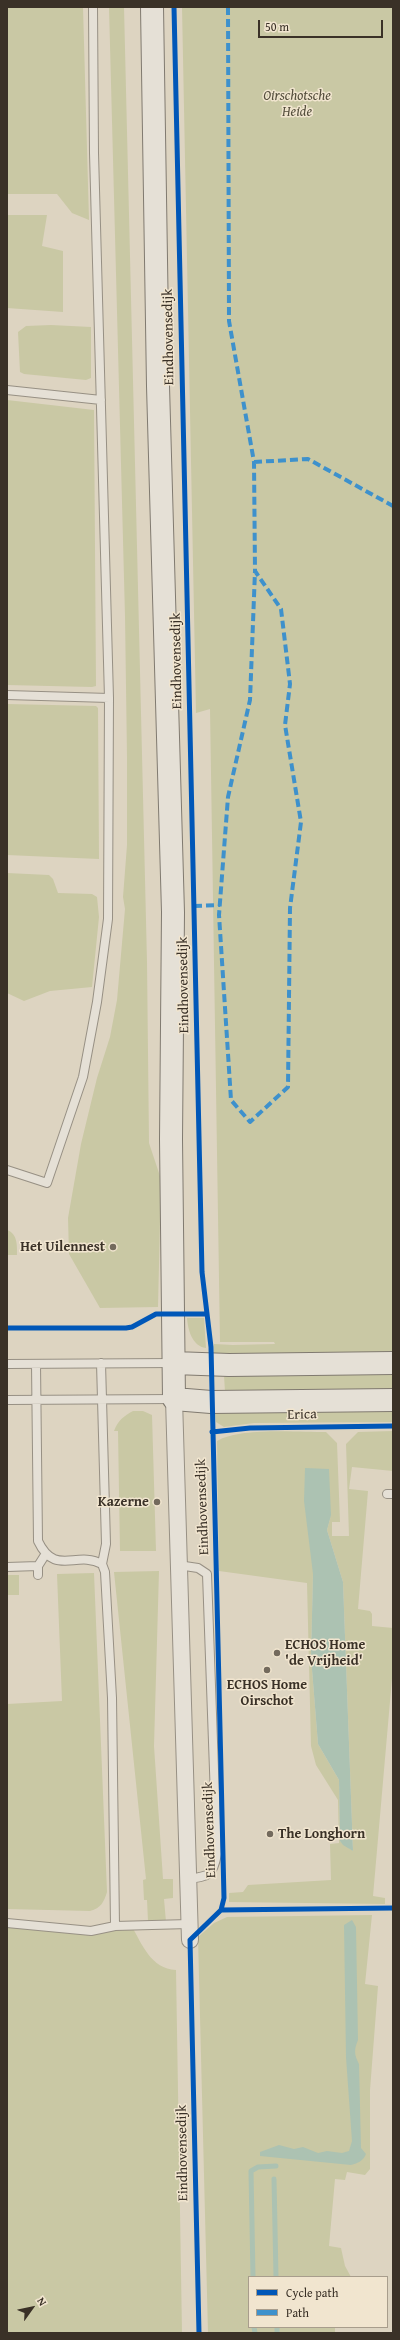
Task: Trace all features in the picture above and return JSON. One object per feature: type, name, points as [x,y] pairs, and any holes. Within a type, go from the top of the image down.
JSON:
[{"type":"street","name":"Eindhovensedijk","points":[[152,7],[158,386],[173,912],[171,1139],[174,1399],[190,1940]]},
{"type":"street","points":[[174,1363],[228,1365],[393,1362]]},
{"type":"street","name":"Erica","points":[[174,1399],[211,1402],[393,1400]]},
{"type":"lane","points":[[7,1170],[47,1183],[83,1077],[97,1002],[108,919],[109,698],[94,153],[93,7]]},
{"type":"lane","points":[[7,390],[101,400]]},
{"type":"lane","points":[[7,695],[109,698]]},
{"type":"lane","points":[[101,1363],[106,1544],[102,1564]]},
{"type":"lane","points":[[7,1364],[174,1363]]},
{"type":"lane","points":[[36,1364],[35,1401],[38,1541],[45,1555],[54,1560],[95,1560],[102,1564],[106,1572],[112,1698],[115,1926]]},
{"type":"lane","points":[[7,1400],[35,1401],[103,1398],[174,1399]]},
{"type":"lane","points":[[38,1575],[38,1566],[45,1555]]},
{"type":"lane","name":"Eindhovensedijk","points":[[178,1565],[198,1568],[206,1574],[217,1854],[214,1868],[207,1876],[188,1879]]},
{"type":"lane","points":[[7,1568],[38,1566]]},
{"type":"lane","points":[[7,1923],[91,1931],[115,1926],[189,1924]]},
{"type":"green space","points":[[7,7],[83,7],[89,220],[72,213],[57,194],[7,194]]},
{"type":"green space","points":[[109,7],[124,7],[147,962],[149,1143],[161,1179],[158,1307],[100,1308],[69,1254],[68,1218],[81,1144],[97,1078],[110,1037],[117,1000],[125,909],[123,897],[127,845],[127,757],[125,616]]},
{"type":"green space","name":"Oirschotsche Heide","points":[[182,7],[393,7],[393,1355],[214,1354],[214,1344],[275,1344],[274,1342],[220,1342],[210,709],[196,713]]},
{"type":"green space","points":[[7,215],[47,215],[42,246],[63,251],[63,312],[7,308]]},
{"type":"green space","points":[[51,325],[91,327],[91,378],[86,380],[24,374],[20,372],[18,332],[26,326]]},
{"type":"green space","points":[[7,400],[94,410],[96,686],[7,685]]},
{"type":"green space","points":[[7,704],[96,706],[98,708],[99,859],[7,855]]},
{"type":"green space","points":[[7,873],[49,875],[53,879],[58,893],[92,894],[97,897],[99,917],[92,987],[50,991],[24,1001],[7,993]]},
{"type":"green space","points":[[7,1230],[15,1237],[17,1244],[17,1255],[7,1255]]},
{"type":"green space","points":[[187,1318],[204,1318],[206,1348],[201,1347],[194,1341],[188,1327]]},
{"type":"green space","points":[[393,1373],[393,1390],[225,1392],[224,1375]]},
{"type":"green space","points":[[393,1409],[393,1422],[254,1423],[224,1427],[216,1422],[215,1414],[220,1412]]},
{"type":"green space","points":[[133,1411],[143,1411],[152,1415],[156,1551],[120,1551],[118,1431],[114,1431],[117,1424]]},
{"type":"green space","points":[[393,1431],[393,1471],[352,1467],[349,1489],[368,1491],[358,1609],[370,1611],[372,1614],[372,1626],[393,1628],[393,1667],[373,1896],[385,1898],[385,1904],[229,1902],[229,1893],[243,1892],[248,1885],[331,1880],[330,1844],[339,1843],[338,1800],[316,1765],[311,1746],[307,1583],[219,1571],[217,1441],[227,1437],[254,1432],[326,1432],[337,1443],[340,1522],[332,1522],[332,1536],[349,1536],[346,1444],[358,1432]],"holes":[[[331,1515],[327,1530],[343,1582],[353,1851],[340,1841],[339,1780],[318,1744],[311,1657],[313,1574]]]},
{"type":"green space","points":[[159,1571],[154,1746],[163,1879],[173,1879],[173,1898],[164,1899],[166,1922],[148,1921],[147,1900],[144,1900],[143,1880],[146,1879],[114,1572]]},
{"type":"green space","points":[[94,1573],[107,1892],[102,1904],[90,1911],[7,1909],[7,1704],[62,1701],[57,1574]]},
{"type":"green space","points":[[7,1575],[19,1575],[19,1595],[7,1595]]},
{"type":"green space","points":[[372,1915],[365,1984],[378,1986],[370,2090],[370,2169],[365,2175],[347,2172],[345,2180],[335,2179],[329,2246],[341,2248],[345,2266],[350,2276],[248,2276],[248,2328],[335,2328],[335,2333],[208,2333],[198,1937],[214,1923],[227,1917]]},
{"type":"green space","points":[[7,1923],[91,1931],[131,1925],[143,1947],[154,1960],[167,1969],[176,1970],[182,2333],[7,2333]]},
{"type":"shaded area","points":[[305,1468],[329,1469],[331,1515],[327,1530],[343,1582],[353,1851],[343,1845],[340,1841],[339,1780],[318,1744],[311,1657],[313,1574],[304,1501]]},
{"type":"shaded area","points":[[352,1920],[356,1927],[358,2040],[355,2052],[359,2064],[361,2148],[366,2154],[360,2161],[351,2165],[260,2156],[260,2152],[279,2145],[294,2149],[303,2147],[318,2153],[327,2151],[342,2153],[349,2151],[352,2141],[346,2057],[344,1925]]},
{"type":"waterway","points":[[253,2276],[251,2171],[258,2167],[276,2166]]},
{"type":"waterway","points":[[274,2179],[276,2276]]},
{"type":"waterway","points":[[254,2328],[255,2333]]},
{"type":"waterway","points":[[277,2328],[277,2333]]},
{"type":"marked path","points":[[228,7],[229,321],[254,462],[255,571],[281,609],[290,684],[285,725],[301,822],[290,908],[288,1087],[250,1122],[231,1100],[219,915],[228,797],[250,700],[255,571]]},
{"type":"marked path","points":[[254,462],[308,459],[393,506]]},
{"type":"marked path","points":[[194,906],[220,905]]},
{"type":"cycle path","points":[[174,7],[202,1272],[211,1347],[224,1898],[221,1910],[190,1940],[199,2333]]},
{"type":"cycle path","points":[[7,1328],[126,1328],[132,1327],[156,1314],[206,1314]]},
{"type":"cycle path","points":[[212,1432],[250,1428],[393,1426]]},
{"type":"cycle path","points":[[221,1910],[393,1908]]},
{"type":"place","name":"Het Uilennest","points":[[113,1247]]},
{"type":"place","name":"Kazerne","points":[[157,1502]]},
{"type":"place","name":"ECHOS Home 'de Vrijheid'","points":[[277,1653]]},
{"type":"place","name":"ECHOS Home Oirschot","points":[[267,1670]]},
{"type":"place","name":"The Longhorn","points":[[270,1834]]}]
